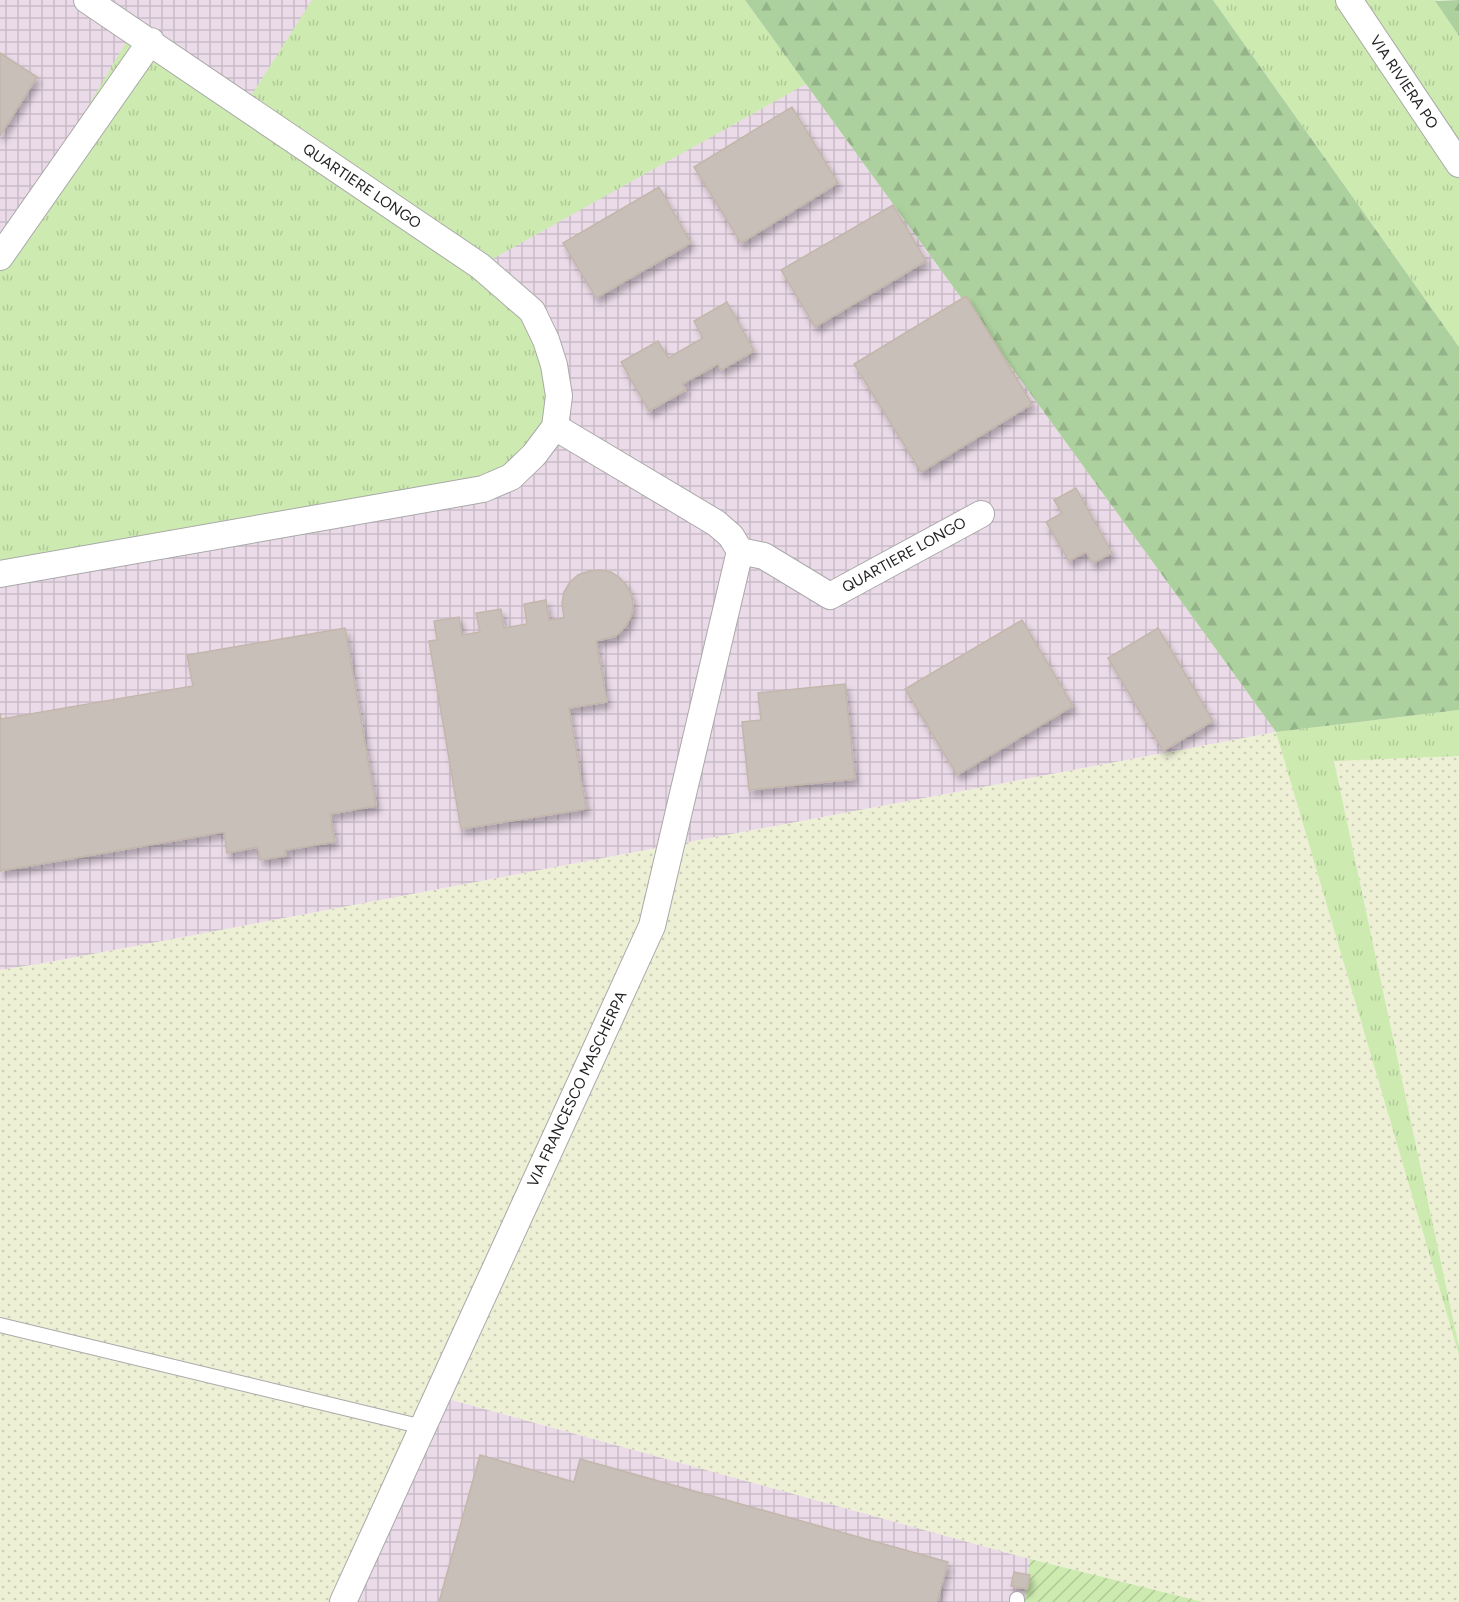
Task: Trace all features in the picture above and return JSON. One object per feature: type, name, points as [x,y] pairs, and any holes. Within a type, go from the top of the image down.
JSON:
[{"type":"street","name":"QUARTIERE LONGO","points":[[0,574],[483,489],[510,477],[534,455],[555,427],[559,396],[554,365],[546,340],[532,311],[480,266],[151,41],[87,0]]},
{"type":"street","name":"VIA RIVIERA PO","points":[[1349,0],[1459,164]]},
{"type":"street","points":[[0,257],[151,41]]},
{"type":"street","points":[[555,427],[716,523],[732,536],[740,551]]},
{"type":"street","name":"QUARTIERE LONGO","points":[[740,551],[764,556],[830,596],[981,514]]},
{"type":"street","name":"VIA FRANCESCO MASCHERPA","points":[[343,1602],[652,926],[740,551]]},
{"type":"lane","points":[[0,1325],[423,1427]]},
{"type":"shaded area","points":[[0,0],[745,0],[1276,732],[0,970]]},
{"type":"shaded area","points":[[430,1394],[1030,1559],[1024,1602],[328,1602]]},
{"type":"green space","points":[[312,0],[745,0],[806,84],[480,266],[542,344],[550,423],[483,489],[0,562],[0,254],[131,34],[242,110]]},
{"type":"green space","points":[[745,0],[1213,0],[1459,347],[1459,710],[1276,732]]},
{"type":"green space","points":[[1213,0],[1439,0],[1435,1],[1459,36],[1459,347]]},
{"type":"green space","points":[[1459,0],[1459,36],[1435,1]]},
{"type":"green space","points":[[1459,710],[1459,756],[1334,761],[1459,1355],[1276,732]]},
{"type":"green space","points":[[1276,732],[1459,1355],[1459,1602],[1203,1602],[1030,1559],[431,1394],[328,1602],[0,1602],[0,970]]},
{"type":"green space","points":[[1459,756],[1459,1347],[1334,760]]},
{"type":"green space","points":[[1030,1559],[1203,1602],[1024,1602]]},
{"type":"building","points":[[0,53],[37,77],[0,136]]},
{"type":"building","points":[[792,107],[838,183],[741,243],[694,167]]},
{"type":"building","points":[[659,187],[691,243],[596,298],[563,243]]},
{"type":"building","points":[[893,205],[926,261],[815,327],[781,270]]},
{"type":"building","points":[[966,296],[1032,404],[921,472],[854,364]]},
{"type":"building","points":[[727,302],[754,351],[721,370],[718,364],[682,384],[686,390],[649,411],[621,362],[658,341],[668,358],[703,338],[694,321]]},
{"type":"building","points":[[1076,488],[1112,553],[1093,563],[1086,552],[1069,561],[1046,522],[1062,513],[1054,500]]},
{"type":"building","points":[[600,570],[611,572],[627,586],[632,597],[633,608],[630,619],[616,636],[596,641],[607,702],[569,708],[586,809],[461,829],[429,641],[437,640],[434,621],[459,617],[462,635],[480,632],[476,613],[501,609],[504,628],[527,624],[524,604],[546,600],[549,620],[564,618],[562,603],[564,592],[570,582],[578,575]]},
{"type":"building","points":[[1022,620],[1073,706],[957,775],[905,689]]},
{"type":"building","points":[[345,628],[376,806],[330,814],[335,842],[285,850],[286,856],[260,860],[258,847],[227,853],[224,832],[0,871],[0,713],[1,719],[193,686],[187,655]]},
{"type":"building","points":[[1158,628],[1213,721],[1163,751],[1108,658]]},
{"type":"building","points":[[845,684],[855,779],[749,790],[742,722],[761,720],[758,693]]},
{"type":"building","points":[[480,1455],[574,1482],[580,1459],[948,1562],[937,1602],[439,1602]]},
{"type":"building","points":[[1014,1572],[1030,1575],[1027,1589],[1011,1586]]}]
